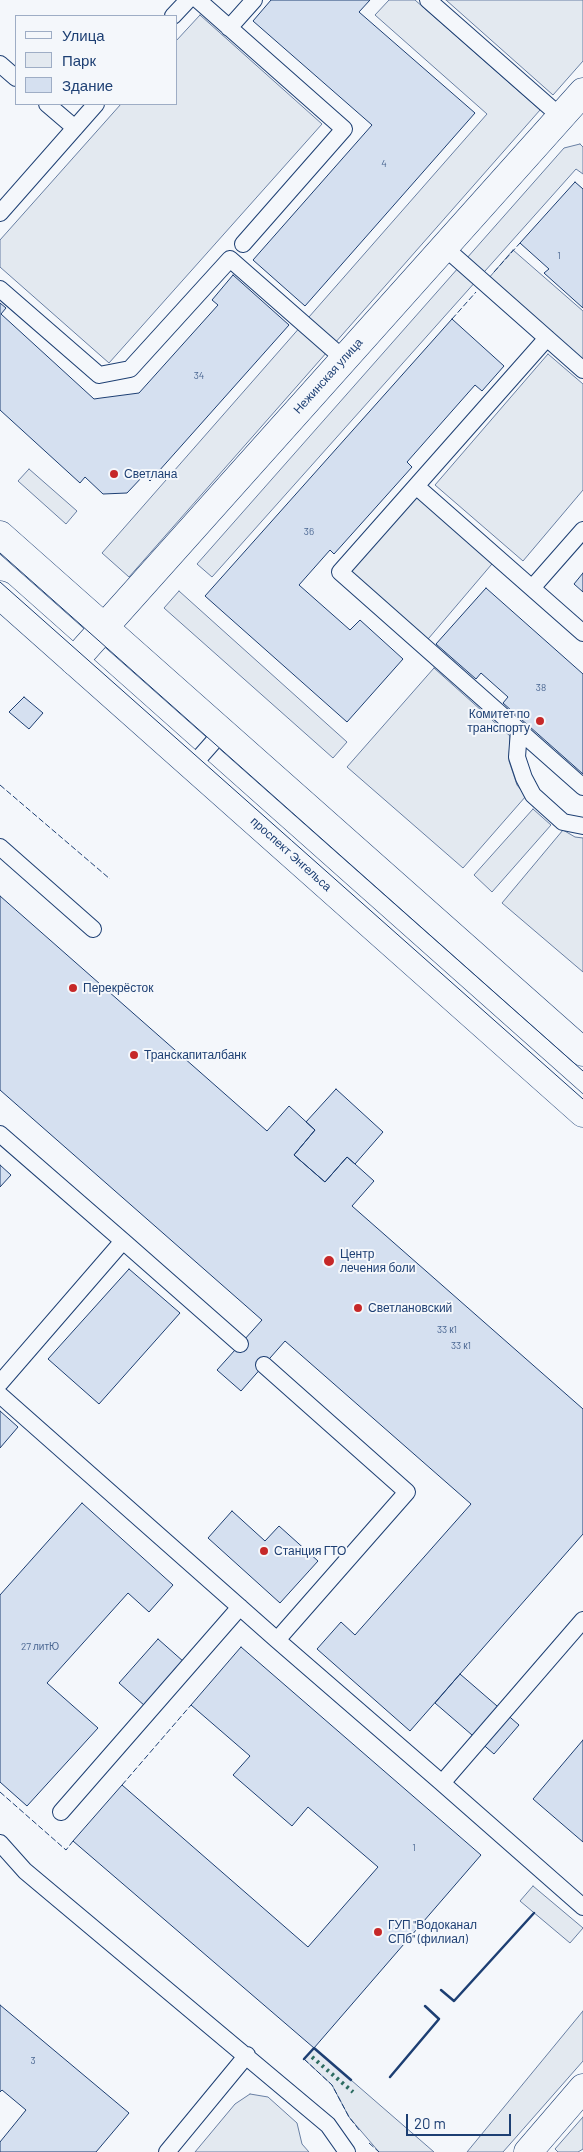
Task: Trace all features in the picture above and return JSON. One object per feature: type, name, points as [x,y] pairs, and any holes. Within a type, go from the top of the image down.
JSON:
[{"type":"main road","name":"Нежинская улица","points":[[74,661],[583,93]]},
{"type":"main road","points":[[0,535],[583,1052]]},
{"type":"main road","name":"проспект Энгельса","points":[[0,595],[583,1113]]},
{"type":"main road","points":[[530,2151],[583,2088]]},
{"type":"lane","points":[[174,15],[188,0]]},
{"type":"lane","points":[[198,0],[344,129],[243,244]]},
{"type":"lane","points":[[229,28],[254,0]]},
{"type":"lane","points":[[428,0],[561,116]]},
{"type":"lane","points":[[0,64],[15,77]]},
{"type":"lane","points":[[48,105],[75,128]]},
{"type":"lane","points":[[0,213],[95,105]]},
{"type":"lane","points":[[444,247],[583,370]]},
{"type":"lane","points":[[0,288],[99,375],[130,369],[230,259],[344,359]]},
{"type":"lane","points":[[547,338],[340,572],[583,787]]},
{"type":"lane","points":[[416,486],[583,633]]},
{"type":"lane","points":[[532,588],[583,530]]},
{"type":"lane","points":[[519,730],[517,757],[524,778],[534,795],[563,822],[583,826]]},
{"type":"lane","points":[[192,766],[222,732]]},
{"type":"lane","points":[[0,847],[92,929]]},
{"type":"lane","points":[[0,1134],[240,1344]]},
{"type":"lane","points":[[0,1383],[123,1241]]},
{"type":"lane","points":[[264,1365],[408,1492],[277,1640]]},
{"type":"lane","points":[[0,1395],[583,1907]]},
{"type":"lane","points":[[61,1812],[240,1607]]},
{"type":"lane","points":[[442,1783],[583,1620]]},
{"type":"lane","points":[[0,1843],[25,1871],[328,2125],[348,2152]]},
{"type":"lane","points":[[167,2152],[246,2055]]},
{"type":"green space","points":[[389,0],[415,0],[540,110],[129,577],[102,553],[487,114],[375,15]]},
{"type":"green space","points":[[446,0],[583,0],[583,61],[553,95]]},
{"type":"green space","points":[[200,15],[322,124],[109,363],[0,267],[0,240],[120,105],[178,105],[178,39]]},
{"type":"green space","points":[[580,144],[583,147],[583,174],[576,169],[212,577],[197,564],[564,148]]},
{"type":"green space","points":[[513,250],[583,311],[583,362],[488,279]]},
{"type":"green space","points":[[548,354],[583,384],[583,490],[523,561],[435,485]]},
{"type":"green space","points":[[29,469],[77,511],[66,524],[18,481]]},
{"type":"green space","points":[[416,486],[497,558],[423,645],[340,572]]},
{"type":"green space","points":[[179,591],[347,742],[333,758],[164,608]]},
{"type":"green space","points":[[434,668],[510,736],[509,761],[517,785],[526,796],[463,868],[347,767]]},
{"type":"green space","points":[[533,809],[551,825],[492,892],[474,875]]},
{"type":"green space","points":[[563,830],[575,837],[583,838],[583,972],[502,903]]},
{"type":"green space","points":[[533,1886],[583,1928],[570,1943],[520,1901]]},
{"type":"green space","points":[[583,2011],[583,2061],[503,2152],[467,2152]]},
{"type":"green space","points":[[314,2048],[434,2152],[379,2152],[349,2117],[332,2085],[304,2059]]},
{"type":"green space","points":[[250,2094],[268,2097],[297,2123],[302,2144],[309,2152],[195,2152],[235,2104]]},
{"type":"green space","points":[[583,2117],[583,2149],[578,2152],[558,2152],[555,2149]]},
{"type":"building","points":[[271,0],[370,0],[359,12],[475,113],[305,306],[253,260],[372,125],[253,21]]},
{"type":"building","points":[[575,182],[583,189],[583,308],[544,273],[549,269],[520,243]]},
{"type":"building","points":[[233,275],[289,325],[150,481],[144,475],[127,493],[103,494],[85,477],[80,483],[0,410],[0,303],[6,308],[1,314],[94,399],[139,393],[218,305],[212,300]]},
{"type":"building","points":[[452,319],[504,366],[482,391],[475,385],[407,462],[412,467],[334,554],[330,550],[299,585],[350,630],[360,620],[403,659],[347,722],[205,596]]},
{"type":"building","points":[[583,573],[583,592],[574,584]]},
{"type":"building","points":[[486,588],[583,674],[583,774],[503,703],[508,697],[481,673],[476,679],[436,644]]},
{"type":"building","points":[[24,697],[43,713],[29,729],[9,712]]},
{"type":"building","name":"Светлановский","points":[[0,896],[267,1131],[289,1106],[315,1130],[294,1155],[325,1182],[347,1157],[355,1164],[374,1181],[352,1206],[583,1409],[583,1534],[410,1731],[317,1649],[341,1622],[355,1635],[471,1504],[285,1341],[241,1391],[217,1370],[262,1320],[0,1090]]},
{"type":"building","points":[[336,1089],[383,1132],[355,1164],[347,1157],[325,1182],[294,1155],[315,1130],[306,1122]]},
{"type":"building","points":[[0,1165],[11,1175],[0,1187]]},
{"type":"building","points":[[129,1269],[180,1313],[99,1404],[48,1359]]},
{"type":"building","points":[[0,1411],[18,1427],[0,1448]]},
{"type":"building","points":[[82,1503],[173,1585],[149,1612],[128,1593],[47,1683],[98,1728],[27,1806],[0,1782],[0,1595]]},
{"type":"building","name":"Станция ГТО","points":[[232,1511],[265,1541],[279,1526],[318,1561],[280,1603],[208,1538]]},
{"type":"building","points":[[158,1639],[184,1662],[145,1706],[119,1683]]},
{"type":"building","points":[[241,1647],[481,1855],[314,2048],[73,1841],[122,1785],[308,1947],[378,1867],[308,1807],[292,1826],[233,1775],[250,1756],[191,1705]]},
{"type":"building","points":[[460,1674],[519,1725],[494,1754],[435,1703]]},
{"type":"building","points":[[583,1740],[583,1842],[533,1799]]},
{"type":"building","points":[[0,2005],[129,2113],[96,2152],[0,2152],[0,2142],[26,2110],[2,2090],[0,2092]]},
{"type":"tram line","points":[[0,553],[583,1071]]},
{"type":"tram line","points":[[0,582],[583,1099]]},
{"type":"hedge","points":[[312,2057],[353,2092]]},
{"type":"fence","points":[[494,272],[520,243]]},
{"type":"fence","points":[[452,319],[476,292]]},
{"type":"fence","points":[[0,785],[110,879]]},
{"type":"fence","points":[[122,1785],[191,1705]]},
{"type":"fence","points":[[0,1792],[66,1850],[73,1841]]},
{"type":"fence","points":[[304,2059],[332,2085],[349,2117],[360,2131]]},
{"type":"fence","points":[[369,2143],[379,2152]]},
{"type":"wall","points":[[441,1990],[454,2001],[534,1913]]},
{"type":"wall","points":[[390,2077],[439,2019],[425,2006]]},
{"type":"wall","points":[[304,2059],[314,2048],[351,2080]]},
{"type":"place","name":"Светлана","points":[[114,474]]},
{"type":"place","name":"Комитет по транспорту","points":[[540,721]]},
{"type":"place","name":"Перекрёсток","points":[[73,988]]},
{"type":"place","name":"Транскапиталбанк","points":[[134,1055]]},
{"type":"place","name":"Центр лечения боли","points":[[329,1261]]},
{"type":"place","name":"Светлановский","points":[[358,1308]]},
{"type":"place","name":"Станция ГТО","points":[[264,1551]]},
{"type":"place","name":"ГУП \"Водоканал СПб\" (филиал)","points":[[378,1932]]}]
